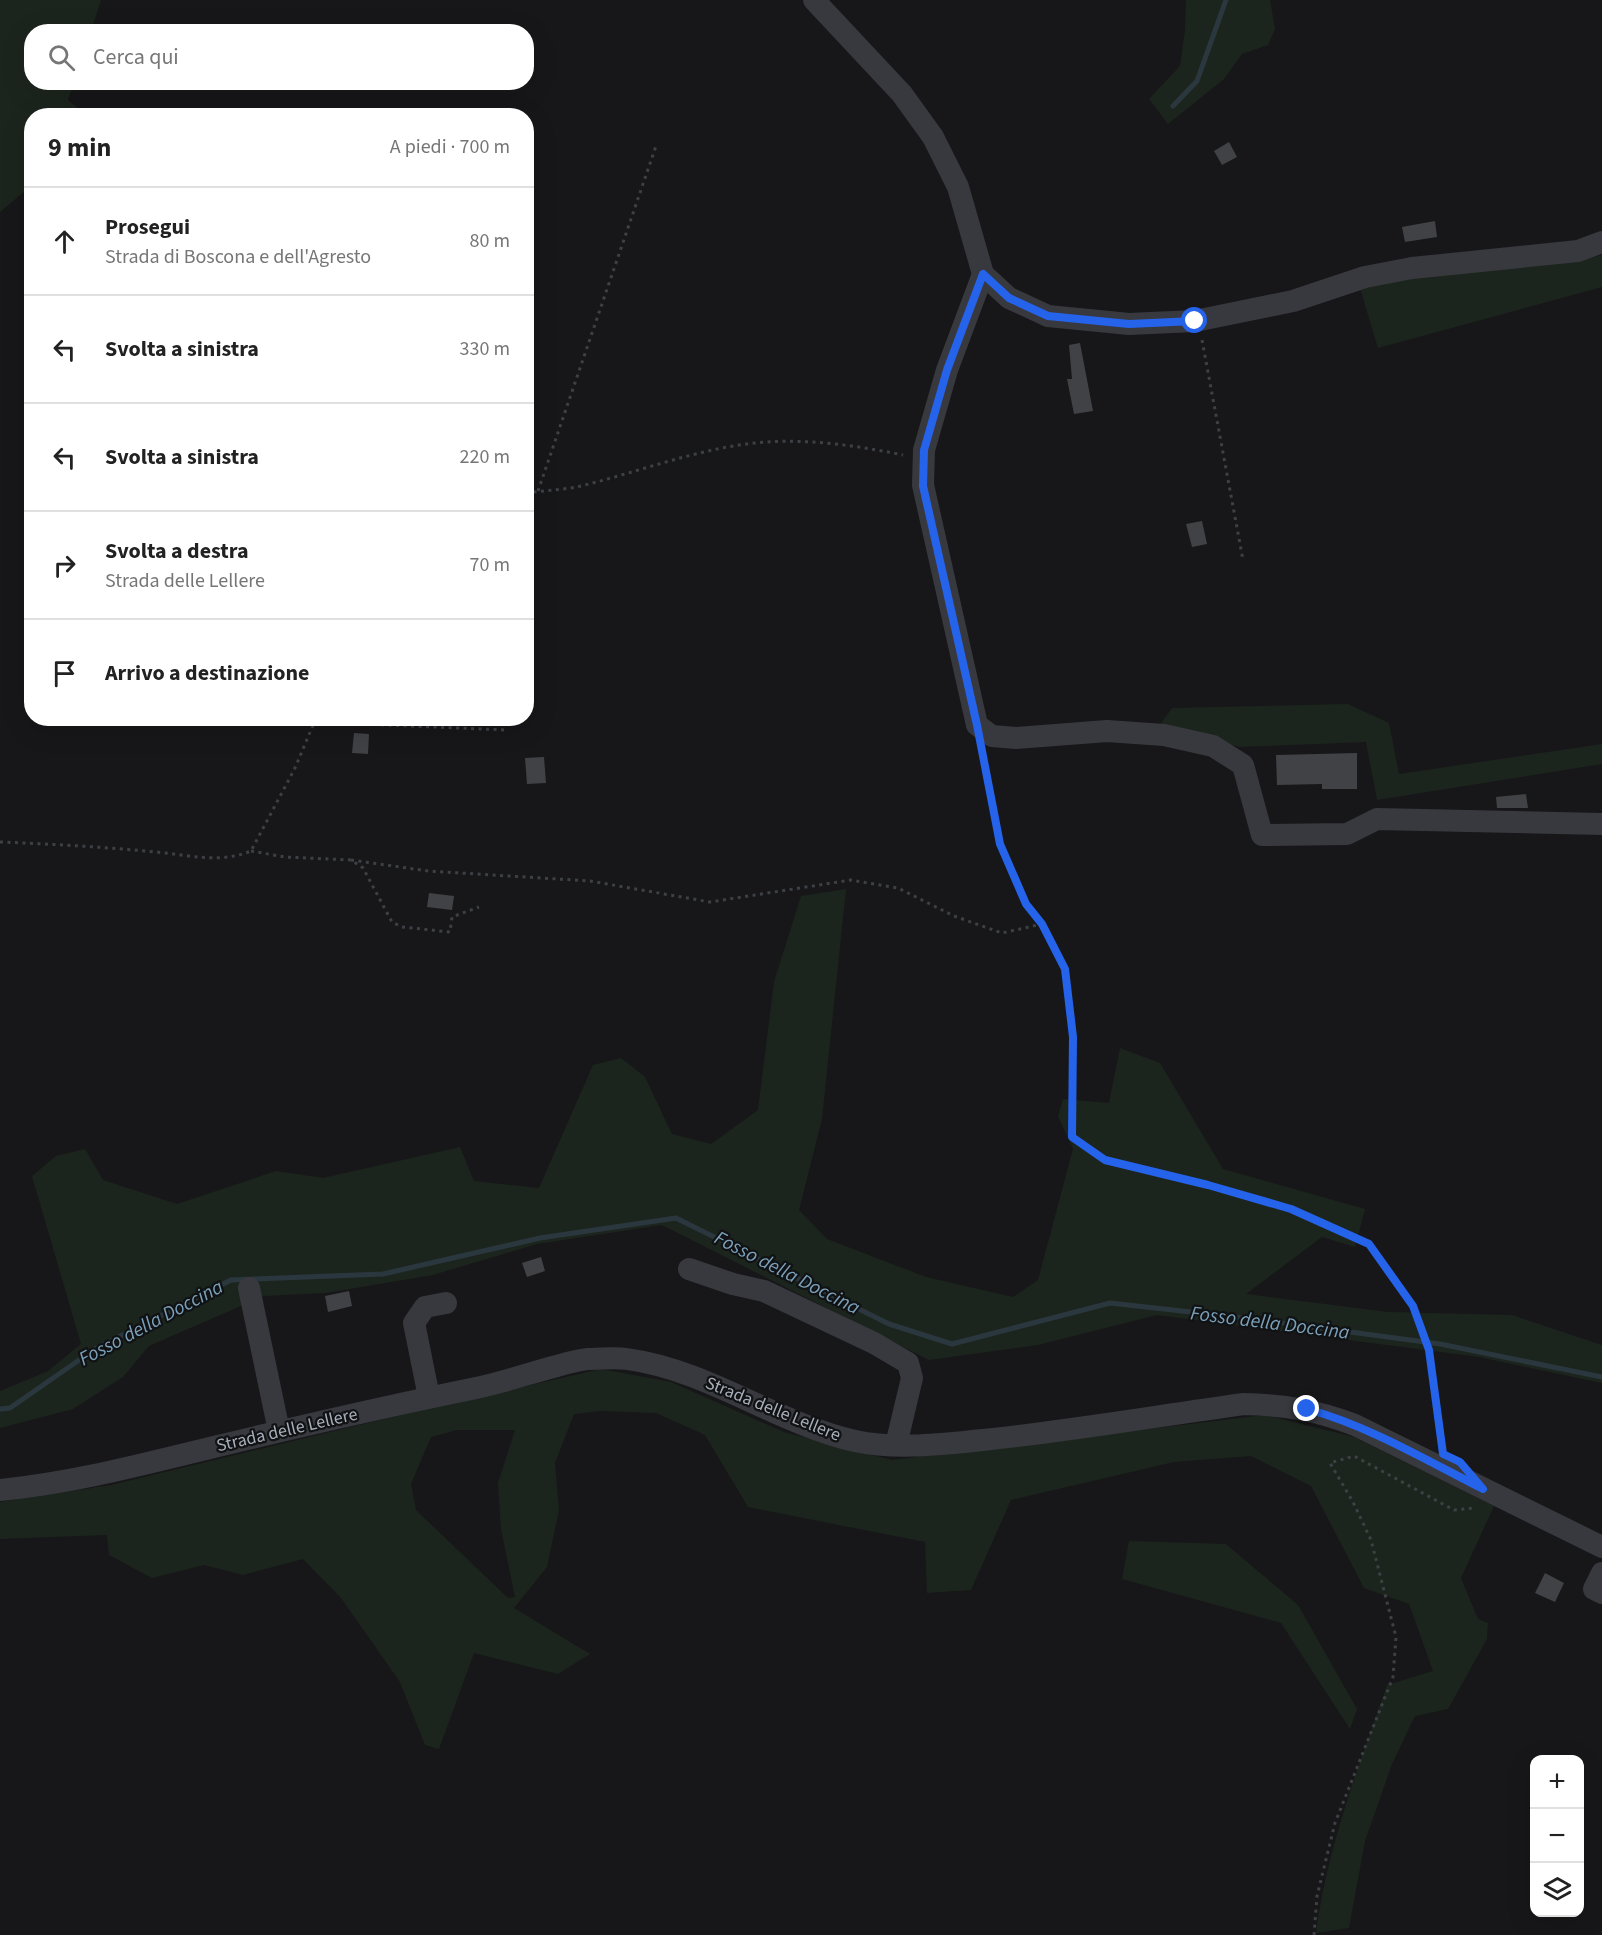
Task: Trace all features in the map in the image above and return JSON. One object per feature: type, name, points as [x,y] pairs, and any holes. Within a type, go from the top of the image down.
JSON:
[{"type":"street","points":[[814,0],[902,94],[933,137],[958,187],[983,274],[1009,298],[1048,316],[1129,324],[1198,321],[1293,301],[1377,274],[1412,268],[1578,251],[1602,242]]},
{"type":"street","points":[[983,274],[947,370],[924,450],[923,486],[977,725],[992,736],[1016,738],[1107,731],[1164,735],[1213,746],[1243,765],[1262,836],[1347,834],[1377,819],[1602,824]]},
{"type":"street","points":[[689,1269],[734,1284],[765,1291],[874,1343],[908,1363],[912,1378],[896,1445]]},
{"type":"street","points":[[249,1288],[279,1431]]},
{"type":"street","points":[[429,1397],[414,1323],[425,1307],[446,1304]]},
{"type":"street","name":"Strada delle Lellere","points":[[0,1490],[33,1487],[89,1477],[279,1431],[489,1385],[583,1359],[624,1358],[659,1366],[708,1383],[822,1432],[858,1442],[896,1445],[940,1444],[1014,1437],[1244,1404],[1307,1409],[1339,1419],[1602,1547]]},
{"type":"street","points":[[1602,1574],[1594,1589],[1602,1593]]},
{"type":"path","points":[[538,491],[656,146]]},
{"type":"path","points":[[1198,321],[1243,560]]},
{"type":"path","points":[[534,492],[583,486],[717,450],[767,442],[825,443],[870,448],[908,456],[924,450]]},
{"type":"path","points":[[977,725],[1000,844],[1026,904],[1042,924],[1065,969],[1073,1037],[1072,1137],[1105,1160],[1208,1185],[1291,1209],[1369,1244],[1413,1306],[1429,1350],[1443,1454]]},
{"type":"path","points":[[251,851],[296,768],[313,726]]},
{"type":"path","points":[[410,726],[507,730]]},
{"type":"path","points":[[0,842],[156,852],[212,859],[237,857],[251,851],[285,856],[351,860],[428,871],[590,881],[710,903],[851,880],[898,888],[954,916],[1002,933],[1042,924]]},
{"type":"path","points":[[351,860],[363,868],[392,922],[402,927],[450,932],[452,916],[479,907]]},
{"type":"path","points":[[1314,1935],[1317,1896],[1335,1823],[1393,1677],[1396,1637],[1371,1540],[1353,1502],[1330,1463],[1354,1456],[1454,1510],[1474,1508],[1483,1489]]},
{"type":"shaded area","points":[[0,0],[101,0],[93,24],[24,24],[24,90],[72,90],[68,100],[78,108],[24,108],[24,192],[0,212]]},
{"type":"shaded area","points":[[1186,0],[1270,0],[1275,29],[1268,45],[1242,54],[1224,79],[1168,124],[1149,99],[1180,66]]},
{"type":"shaded area","points":[[1602,255],[1602,287],[1378,348],[1360,288],[1420,275],[1579,261]]},
{"type":"shaded area","points":[[1348,704],[1389,723],[1399,774],[1602,744],[1602,764],[1377,800],[1366,742],[1240,747],[1159,726],[1172,708]]},
{"type":"shaded area","points":[[846,889],[822,1119],[799,1210],[827,1239],[926,1277],[1013,1297],[1038,1280],[1073,1149],[1058,1116],[1063,1099],[1109,1103],[1120,1048],[1160,1063],[1223,1169],[1365,1209],[1355,1247],[1322,1237],[1246,1294],[1388,1312],[1512,1315],[1602,1345],[1602,1383],[1479,1357],[1157,1315],[1038,1345],[929,1360],[662,1225],[537,1244],[433,1275],[326,1293],[264,1296],[149,1346],[123,1377],[73,1409],[0,1428],[0,1391],[48,1371],[81,1344],[32,1176],[56,1156],[85,1149],[103,1180],[177,1204],[276,1171],[323,1178],[460,1147],[474,1181],[539,1188],[593,1065],[621,1058],[645,1077],[672,1134],[711,1144],[758,1110],[774,982],[801,896]]},
{"type":"shaded area","points":[[601,1369],[671,1382],[784,1432],[892,1460],[1265,1415],[1354,1437],[1494,1506],[1461,1578],[1478,1619],[1488,1623],[1487,1639],[1448,1709],[1415,1716],[1392,1764],[1365,1841],[1349,1928],[1316,1933],[1336,1838],[1387,1685],[1433,1671],[1409,1604],[1364,1588],[1311,1486],[1251,1456],[1174,1462],[1011,1500],[971,1590],[927,1593],[925,1542],[748,1507],[705,1435],[656,1413],[601,1411],[574,1414],[555,1463],[559,1510],[547,1567],[514,1608],[590,1654],[558,1674],[474,1653],[439,1749],[425,1745],[400,1682],[341,1598],[303,1559],[243,1575],[204,1565],[152,1578],[109,1555],[107,1535],[0,1539],[0,1502],[111,1485]],"holes":[[[457,1430],[515,1430],[498,1483],[501,1529],[515,1597],[508,1598],[416,1510],[411,1484],[431,1437]]]},
{"type":"shaded area","points":[[1129,1541],[1226,1544],[1298,1605],[1357,1709],[1350,1729],[1281,1623],[1122,1579]]},
{"type":"building","points":[[1229,142],[1237,157],[1222,165],[1214,151]]},
{"type":"building","points":[[1435,221],[1437,237],[1405,242],[1402,227]]},
{"type":"building","points":[[1080,343],[1093,411],[1074,414],[1067,379],[1072,379],[1069,345]]},
{"type":"building","points":[[1202,521],[1207,544],[1192,547],[1186,524]]},
{"type":"building","points":[[354,733],[369,734],[368,754],[352,753]]},
{"type":"building","points":[[1357,753],[1357,789],[1322,789],[1322,784],[1277,785],[1276,755]]},
{"type":"building","points":[[544,757],[546,783],[527,784],[525,758]]},
{"type":"building","points":[[1526,794],[1528,808],[1497,808],[1496,797]]},
{"type":"building","points":[[429,893],[454,896],[452,910],[427,907]]},
{"type":"building","points":[[541,1257],[545,1271],[527,1277],[522,1263]]},
{"type":"building","points":[[349,1291],[352,1306],[328,1312],[325,1296]]},
{"type":"building","points":[[1545,1573],[1564,1583],[1555,1602],[1535,1593]]},
{"type":"waterway","points":[[1173,106],[1197,81],[1226,0]]},
{"type":"waterway","name":"Fosso della Doccina","points":[[0,1409],[10,1408],[95,1349],[231,1280],[383,1274],[540,1238],[676,1218],[889,1324],[952,1344],[1110,1303],[1440,1344],[1602,1377]]},
{"type":"route","points":[[1195,321],[1129,324],[1048,316],[1009,298],[983,274],[947,370],[924,450],[923,486],[977,725],[1000,844],[1026,904],[1042,924],[1065,969],[1073,1037],[1072,1137],[1105,1160],[1208,1185],[1291,1209],[1369,1244],[1413,1306],[1429,1350],[1443,1454],[1460,1462],[1483,1489],[1355,1425],[1307,1409]]}]
